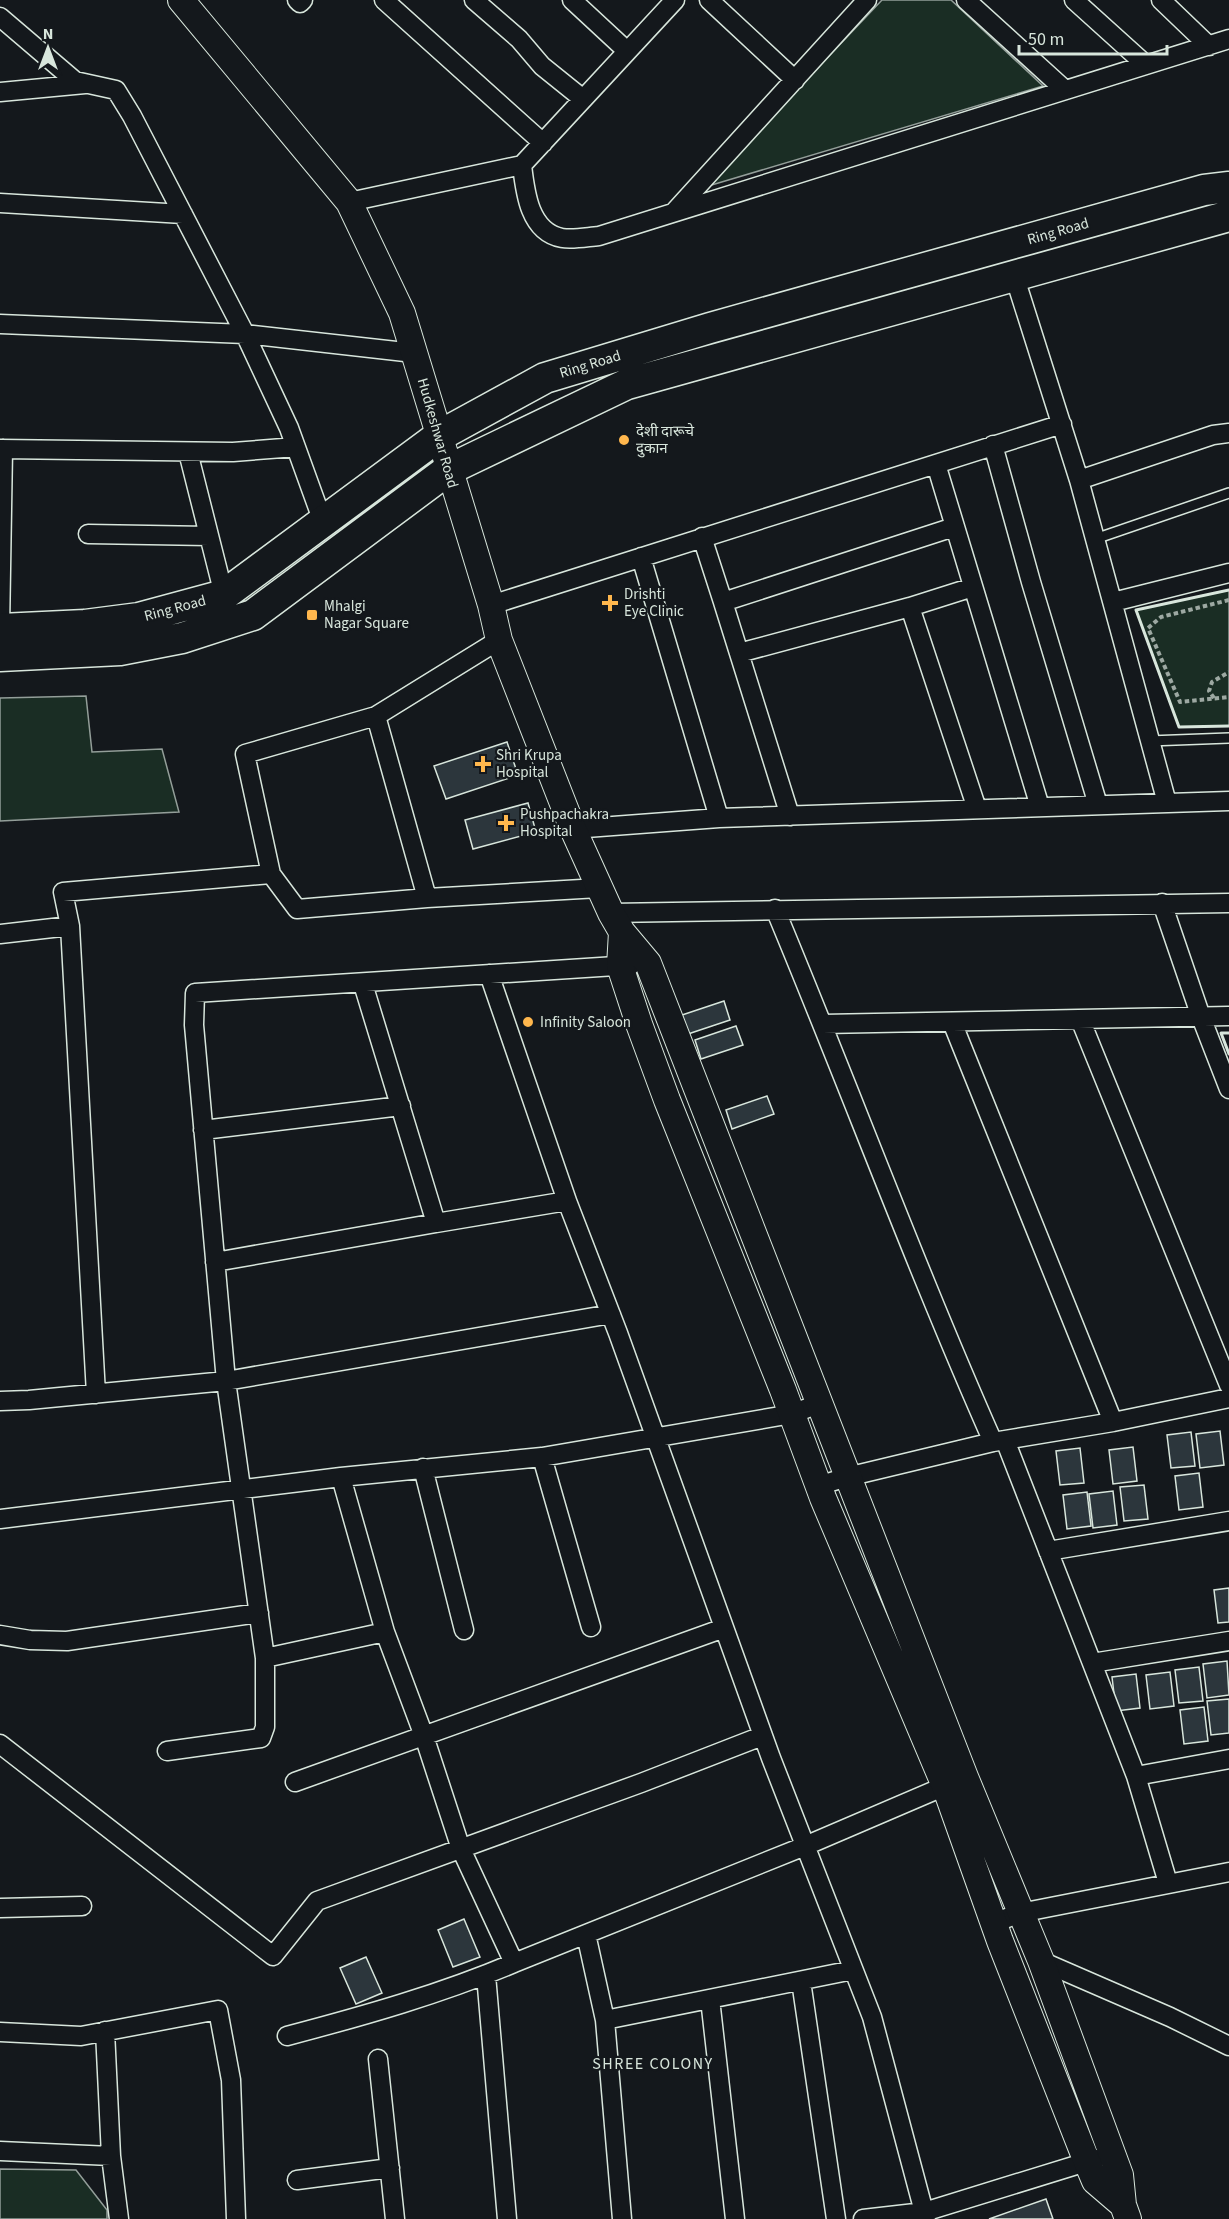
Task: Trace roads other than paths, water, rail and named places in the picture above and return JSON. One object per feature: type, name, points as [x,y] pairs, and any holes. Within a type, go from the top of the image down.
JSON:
[{"type":"highway","name":"Ring Road","points":[[0,629],[85,625],[139,618],[224,595],[439,436],[545,378],[710,328],[974,254],[1204,190],[1229,187]]},
{"type":"highway","name":"Ring Road","points":[[0,656],[120,650],[182,638],[254,615],[448,470],[627,384],[1229,216]]},
{"type":"main road","name":"Hudkeshwar Road","points":[[181,0],[349,202],[402,313],[491,605],[499,640],[573,829],[617,922]]},
{"type":"main road","points":[[617,922],[648,963],[818,1404],[1041,1961],[1120,2175],[1125,2212]]},
{"type":"main road","points":[[617,922],[620,966],[639,1024],[818,1486],[945,1786],[994,1923],[1095,2181],[1125,2212]]},
{"type":"street","points":[[297,0],[300,3],[303,0]]},
{"type":"street","points":[[384,0],[543,143]]},
{"type":"street","points":[[474,0],[519,39],[542,66],[583,99]]},
{"type":"street","points":[[572,0],[627,51]]},
{"type":"street","points":[[349,202],[522,165],[675,0]]},
{"type":"street","points":[[709,0],[795,80]]},
{"type":"street","points":[[674,213],[867,0]]},
{"type":"street","points":[[966,0],[1065,90]]},
{"type":"street","points":[[1074,0],[1146,65]]},
{"type":"street","points":[[1161,0],[1209,46]]},
{"type":"street","points":[[0,17],[75,81],[116,90],[132,116],[245,334],[296,447],[323,522]]},
{"type":"street","points":[[522,165],[525,195],[538,223],[550,234],[562,238],[599,236],[1229,39]]},
{"type":"street","points":[[0,92],[87,84]]},
{"type":"street","points":[[0,203],[183,214]]},
{"type":"street","points":[[1014,275],[1079,480],[1167,803]]},
{"type":"street","points":[[0,324],[245,334],[414,353]]},
{"type":"street","points":[[491,605],[1062,424]]},
{"type":"street","points":[[1079,480],[1213,435],[1229,433]]},
{"type":"street","points":[[993,446],[1030,582],[1098,805]]},
{"type":"street","points":[[0,629],[1,449],[233,452],[296,447]]},
{"type":"street","points":[[188,452],[224,595]]},
{"type":"street","points":[[936,464],[1040,807]]},
{"type":"street","points":[[723,602],[954,526]]},
{"type":"street","points":[[88,534],[209,536]]},
{"type":"street","points":[[702,537],[790,816]]},
{"type":"street","points":[[641,557],[719,818]]},
{"type":"street","points":[[1113,602],[1229,573]]},
{"type":"street","points":[[739,653],[910,607],[973,587]]},
{"type":"street","points":[[910,607],[977,809]]},
{"type":"street","points":[[499,640],[376,716],[245,754],[271,874],[297,909],[427,898],[600,888]]},
{"type":"street","points":[[376,716],[427,898]]},
{"type":"street","points":[[573,829],[719,818],[1229,801]]},
{"type":"street","points":[[96,1394],[70,926],[63,892],[271,874]]},
{"type":"street","points":[[1162,903],[1201,1017],[1229,1089]]},
{"type":"street","points":[[617,922],[775,909],[1229,903]]},
{"type":"street","points":[[775,909],[823,1024],[954,1356],[999,1441],[1048,1551],[1136,1776],[1167,1883]]},
{"type":"street","points":[[0,934],[70,926]]},
{"type":"street","points":[[167,1751],[261,1738],[265,1727],[265,1658],[226,1381],[194,1024],[195,993],[363,984],[648,963]]},
{"type":"street","points":[[489,974],[567,1201],[762,1736],[872,2017],[925,2215]]},
{"type":"street","points":[[363,984],[436,1223]]},
{"type":"street","points":[[823,1024],[1229,1016]]},
{"type":"street","points":[[1080,1019],[1229,1385]]},
{"type":"street","points":[[952,1022],[1113,1422]]},
{"type":"street","points":[[203,1130],[401,1106]]},
{"type":"street","points":[[215,1262],[567,1201]]},
{"type":"street","points":[[0,1401],[226,1381],[610,1314]]},
{"type":"street","points":[[818,1486],[999,1441],[1113,1422],[1229,1398]]},
{"type":"street","points":[[0,1519],[342,1477],[542,1457],[792,1414],[818,1404]]},
{"type":"street","points":[[542,1457],[591,1627]]},
{"type":"street","points":[[423,1468],[464,1630]]},
{"type":"street","points":[[342,1477],[385,1632],[424,1736],[461,1849],[514,1963]]},
{"type":"street","points":[[1048,1551],[1229,1521]]},
{"type":"street","points":[[0,1635],[30,1640],[68,1641],[259,1613]]},
{"type":"street","points":[[295,1782],[724,1628]]},
{"type":"street","points":[[265,1658],[385,1632]]},
{"type":"street","points":[[1092,1663],[1229,1641]]},
{"type":"street","points":[[0,1744],[273,1956],[317,1901],[641,1783],[762,1736]]},
{"type":"street","points":[[1136,1776],[1229,1759]]},
{"type":"street","points":[[287,2036],[345,2021],[486,1975],[805,1846],[945,1786]]},
{"type":"street","points":[[994,1923],[1020,1913],[1229,1872]]},
{"type":"street","points":[[0,1908],[82,1906]]},
{"type":"street","points":[[586,1934],[605,2020],[622,2219]]},
{"type":"street","points":[[1041,1961],[1170,2017],[1229,2046]]},
{"type":"street","points":[[605,2020],[854,1970]]},
{"type":"street","points":[[486,1975],[507,2219]]},
{"type":"street","points":[[801,1981],[836,2219]]},
{"type":"street","points":[[710,1999],[735,2219]]},
{"type":"street","points":[[0,2032],[81,2036],[218,2010],[231,2080],[236,2219]]},
{"type":"street","points":[[105,2031],[111,2156],[119,2219]]},
{"type":"street","points":[[378,2059],[395,2219]]},
{"type":"street","points":[[0,2151],[111,2156]]},
{"type":"street","points":[[863,2219],[925,2215],[1112,2154]]},
{"type":"street","points":[[297,2180],[390,2168]]},
{"type":"lane","points":[[1095,539],[1229,494]]},
{"type":"lane","points":[[1149,741],[1229,738]]},
{"type":"place","name":"देशी दारूचे दुकान","points":[[624,440]]},
{"type":"place","name":"Drishti Eye Clinic","points":[[610,603]]},
{"type":"place","name":"Mhalgi Nagar Square","points":[[312,615]]},
{"type":"place","name":"Shri Krupa Hospital","points":[[483,764]]},
{"type":"place","name":"Pushpachakra Hospital","points":[[506,823]]},
{"type":"place","name":"Infinity Saloon","points":[[528,1022]]},
{"type":"district","name":"SHREE COLONY","points":[[653,2063]]}]
